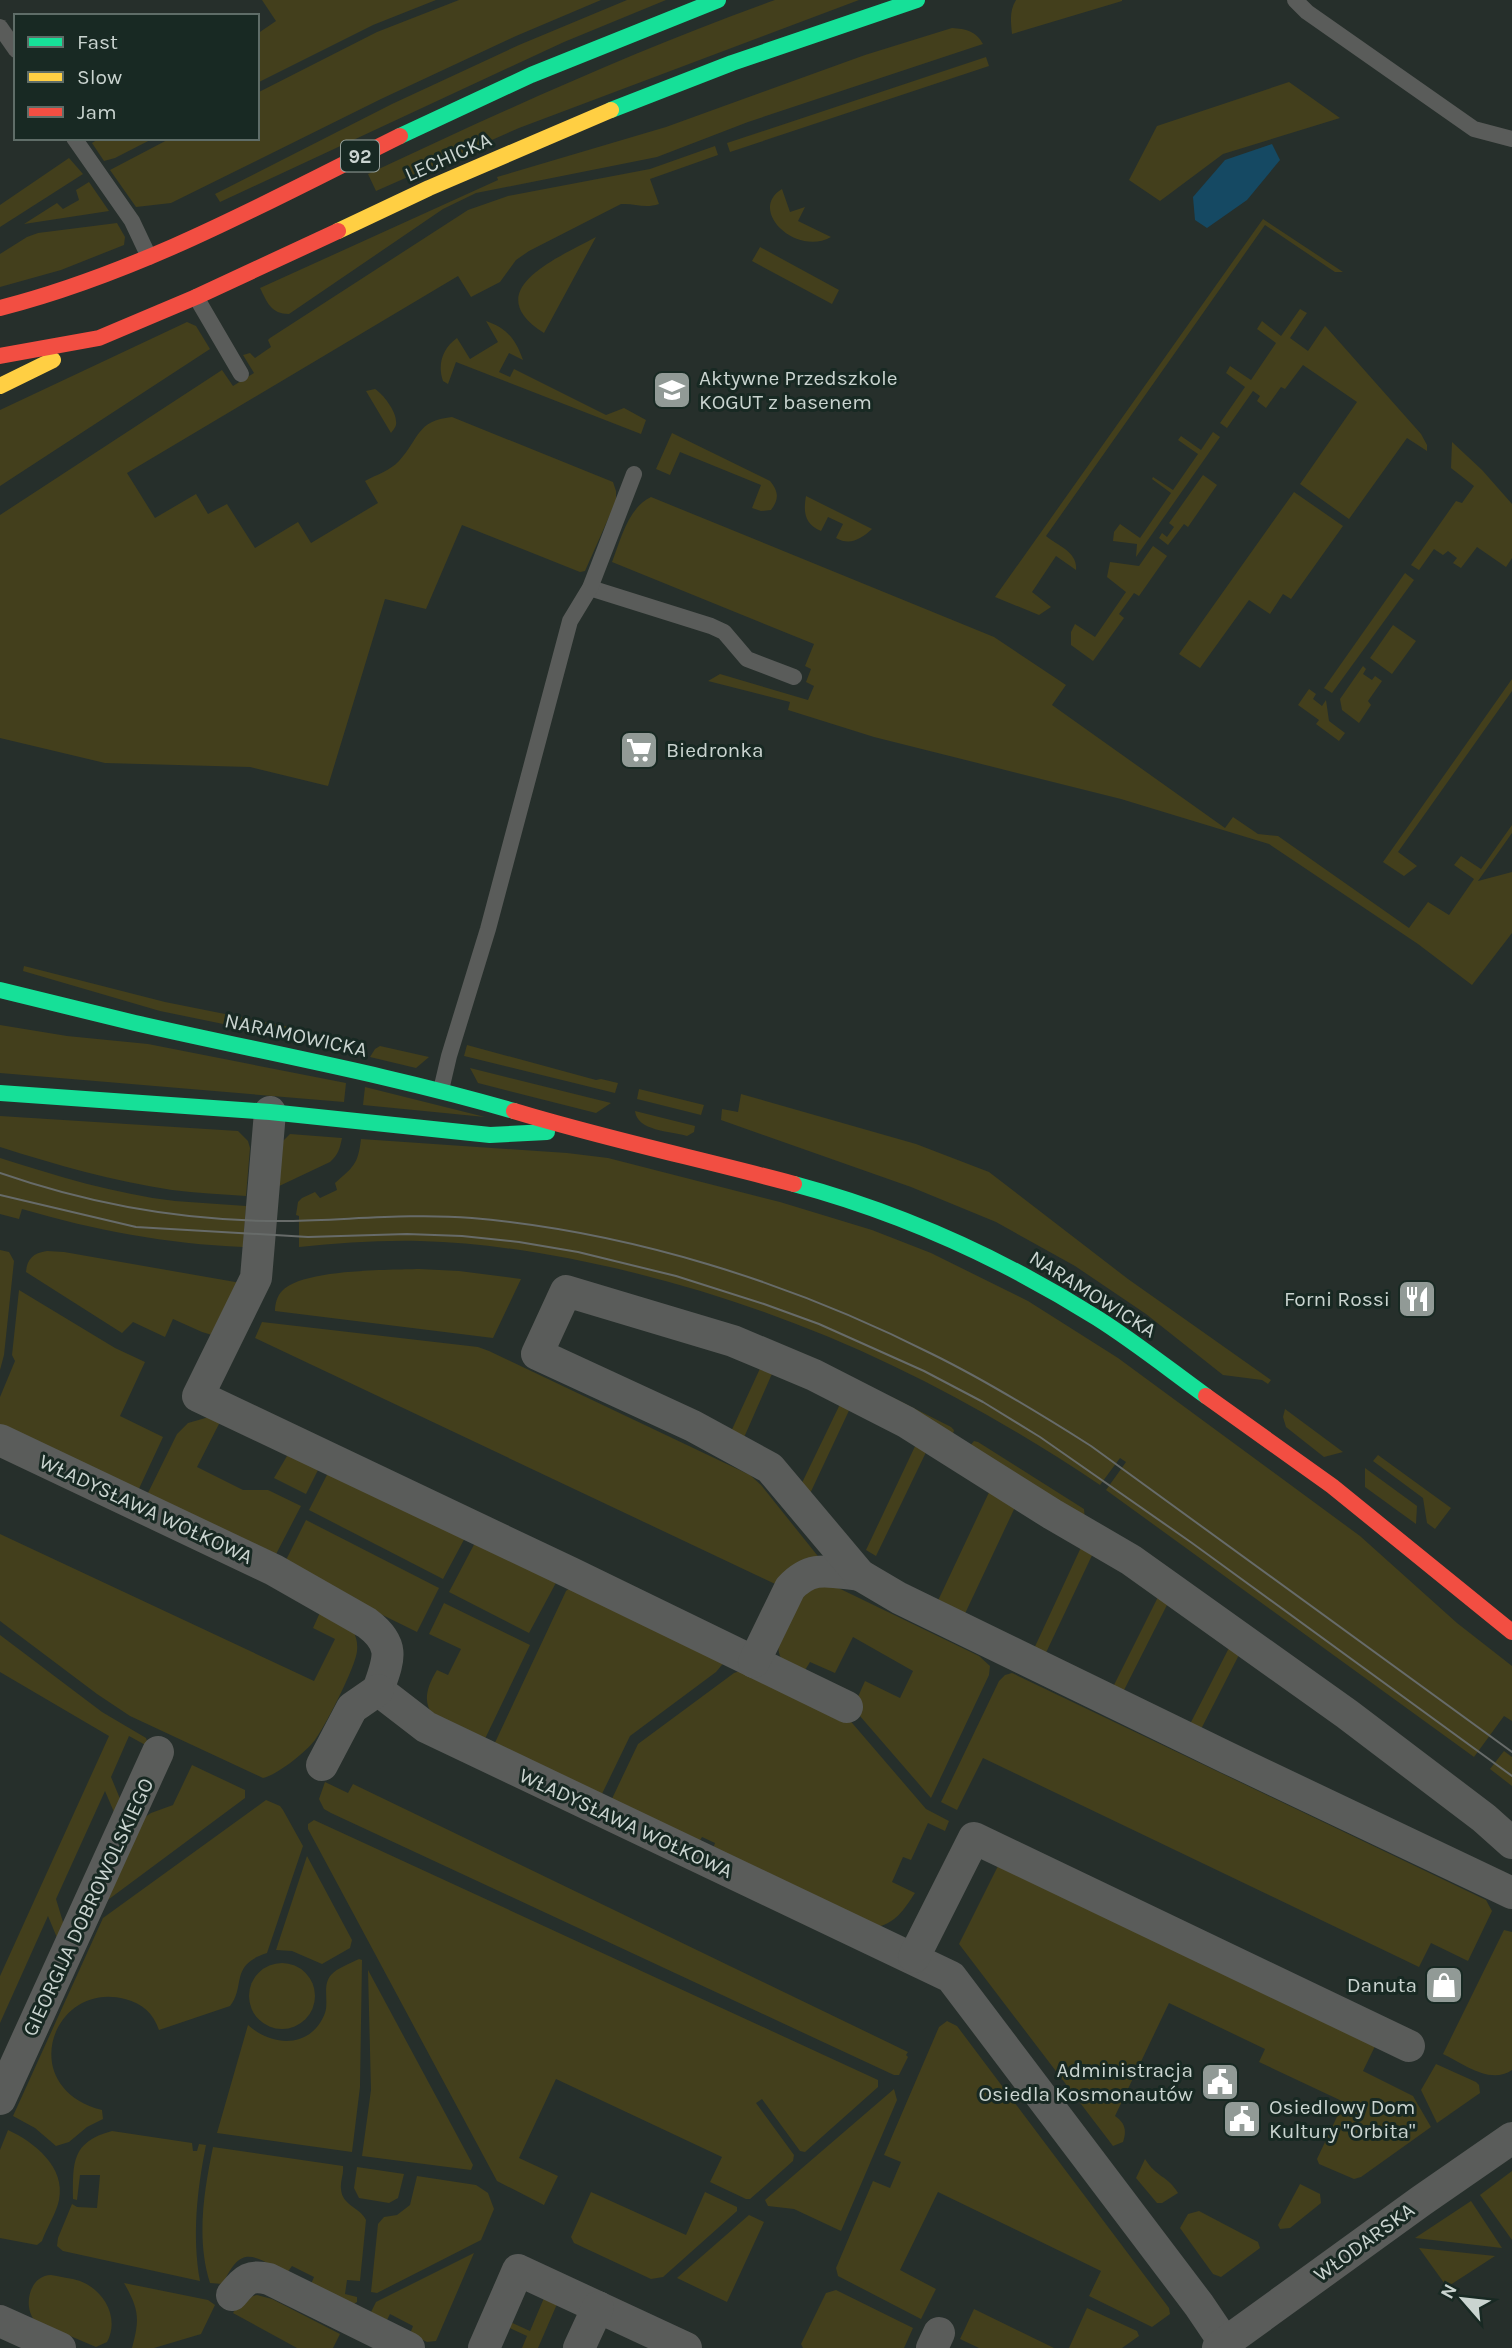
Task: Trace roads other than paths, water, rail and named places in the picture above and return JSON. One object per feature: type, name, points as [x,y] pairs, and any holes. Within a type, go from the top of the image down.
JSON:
[{"type":"street","name":"LECHICKA","points":[[0,308],[76,286],[149,257],[220,226],[449,112],[718,0]]},
{"type":"street","name":"LECHICKA","points":[[0,356],[99,338],[195,297],[429,188],[624,104],[744,59],[917,0]]},
{"type":"street","points":[[0,386],[99,338]]},
{"type":"street","name":"NARAMOWICKA","points":[[0,990],[136,1023],[442,1090],[580,1131],[702,1159],[834,1195],[934,1231],[1009,1266],[1098,1319],[1259,1431],[1391,1531],[1512,1632]]},
{"type":"street","name":"NARAMOWICKA","points":[[0,1093],[270,1112],[490,1135],[580,1131]]},
{"type":"street","points":[[270,1112],[256,1278],[198,1396],[548,1561],[847,1707]]},
{"type":"street","points":[[1512,1843],[1484,1818],[1348,1714],[1131,1560],[906,1422],[814,1375],[733,1340],[566,1291],[537,1354],[693,1426],[770,1468],[860,1575],[899,1598],[1070,1682],[1512,1893]]},
{"type":"street","name":"WŁADYSŁAWA WOŁKOWA","points":[[0,1440],[274,1570],[367,1623],[380,1633],[389,1648],[386,1668],[378,1690],[426,1727],[599,1811],[914,1957],[951,1977],[1199,2305],[1224,2346]]},
{"type":"street","points":[[754,1662],[790,1588],[798,1579],[815,1571],[860,1575]]},
{"type":"street","points":[[322,1765],[352,1708],[378,1690]]},
{"type":"street","name":"GIEORGIJA DOBROWOLSKIEGO","points":[[0,2099],[158,1752]]},
{"type":"street","points":[[914,1957],[974,1838],[1409,2046]]},
{"type":"street","name":"WŁODARSKA","points":[[1224,2346],[1421,2201],[1511,2141]]},
{"type":"street","points":[[484,2348],[519,2270],[686,2348]]},
{"type":"street","points":[[232,2295],[244,2281],[256,2276],[269,2279],[409,2348]]},
{"type":"street","points":[[579,2348],[598,2307]]},
{"type":"street","points":[[0,2321],[60,2348]]},
{"type":"lane","points":[[1295,0],[1307,12],[1474,129],[1512,139]]},
{"type":"lane","points":[[0,27],[14,47]]},
{"type":"lane","points":[[75,140],[132,221],[149,257]]},
{"type":"lane","points":[[195,297],[241,374]]},
{"type":"lane","points":[[442,1090],[449,1056],[488,929],[570,621],[590,588],[634,474]]},
{"type":"lane","points":[[590,588],[711,626],[724,632],[747,659],[794,677]]},
{"type":"water","points":[[1272,144],[1280,160],[1247,200],[1207,228],[1195,220],[1193,197],[1225,160]]},
{"type":"tram line","points":[[0,1173],[106,1203],[178,1215],[251,1221],[449,1217],[531,1225],[650,1248],[708,1264],[822,1304],[952,1364],[1091,1446],[1512,1752]]},
{"type":"tram line","points":[[0,1195],[136,1227],[308,1237],[407,1234],[462,1236],[519,1242],[578,1252],[676,1276],[819,1324],[924,1371],[983,1402],[1040,1437],[1192,1543],[1512,1776]]},
{"type":"place","name":"Aktywne Przedszkole KOGUT z basenem","points":[[672,390]]},
{"type":"place","name":"Biedronka","points":[[639,750]]},
{"type":"place","name":"Forni Rossi","points":[[1417,1299]]},
{"type":"place","name":"Danuta","points":[[1444,1985]]},
{"type":"place","name":"Administracja Osiedla Kosmonautów","points":[[1220,2082]]},
{"type":"place","name":"Osiedlowy Dom Kultury \"Orbita\"","points":[[1242,2119]]}]
